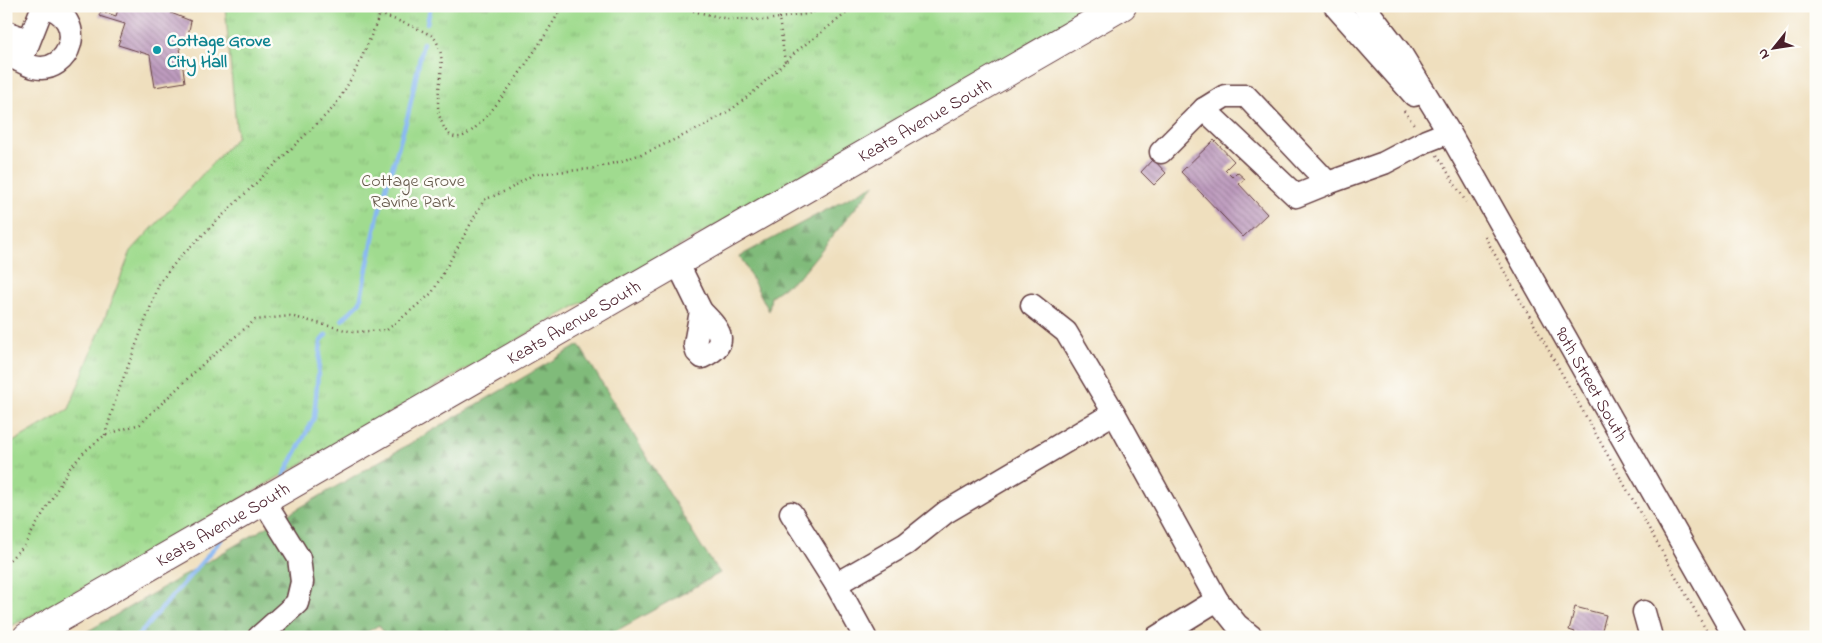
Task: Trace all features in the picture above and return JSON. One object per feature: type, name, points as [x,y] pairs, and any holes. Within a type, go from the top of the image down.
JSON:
[{"type":"main road","name":"Keats Avenue South","points":[[27,637],[1122,6]]},
{"type":"street","points":[[44,6],[62,14],[70,26],[71,37],[68,50],[61,60],[51,66],[35,67],[15,53],[44,6]]},
{"type":"street","name":"90th Street South","points":[[1334,6],[1376,54],[1450,132]]},
{"type":"street","name":"90th Street South","points":[[1364,6],[1400,54],[1450,132],[1735,637]]},
{"type":"street","points":[[6,32],[22,38],[15,53]]},
{"type":"street","points":[[1161,152],[1204,108],[1225,96],[1246,96],[1328,183]]},
{"type":"street","points":[[1204,108],[1296,196],[1384,163],[1426,141],[1450,132]]},
{"type":"street","points":[[677,262],[701,310]]},
{"type":"street","points":[[1032,305],[1066,332],[1114,413],[1217,600],[1237,625],[1252,637]]},
{"type":"street","points":[[836,584],[906,544],[946,512],[1114,413]]},
{"type":"street","points":[[259,637],[296,603],[302,582],[299,558],[263,500]]},
{"type":"street","points":[[792,513],[836,584],[865,637]]},
{"type":"street","points":[[1157,637],[1217,600]]},
{"type":"street","points":[[1644,612],[1651,637]]},
{"type":"path","points":[[105,435],[117,396],[160,282],[179,258],[333,108],[354,76],[383,6]]},
{"type":"path","points":[[380,14],[434,37],[440,47],[441,77],[437,95],[439,112],[443,127],[450,135],[459,137],[468,134],[486,117],[521,70],[563,6]]},
{"type":"path","points":[[679,6],[728,19],[767,20],[807,14],[830,6]]},
{"type":"path","points":[[6,563],[24,546],[69,469],[84,452],[105,435],[140,424],[203,364],[255,320],[290,316],[353,332],[387,330],[432,293],[484,200],[508,190],[534,174],[590,169],[644,153],[678,140],[732,109],[756,90],[798,50],[856,6]]},
{"type":"path","points":[[779,18],[785,63]]},
{"type":"path","points":[[1399,104],[1468,205]]},
{"type":"path","points":[[1482,231],[1710,637]]},
{"type":"green space","name":"Cottage Grove Ravine Park","points":[[225,6],[707,6],[752,10],[798,6],[1097,6],[131,562],[6,629],[6,446],[69,409],[131,251],[237,137]]},
{"type":"green space","points":[[875,184],[800,276],[771,296],[769,311],[740,256]]},
{"type":"green space","points":[[579,345],[703,549],[720,573],[605,637],[386,637],[379,625],[359,637],[78,637]]},
{"type":"building","name":"Cottage Grove City Hall","points":[[119,6],[174,6],[171,13],[191,21],[187,40],[179,41],[185,82],[155,87],[150,55],[118,45],[125,24],[99,16],[101,11],[116,16]]},
{"type":"building","points":[[1214,140],[1234,161],[1225,170],[1232,177],[1237,172],[1245,179],[1239,184],[1267,214],[1243,237],[1181,172]]},
{"type":"building","points":[[1153,159],[1166,173],[1154,185],[1141,172]]},
{"type":"building","points":[[1575,607],[1606,615],[1600,637],[1573,637],[1575,632],[1569,630]]},
{"type":"waterway","points":[[427,23],[431,6]]},
{"type":"waterway","points":[[342,320],[360,302],[378,215],[408,115],[423,43]]},
{"type":"waterway","points":[[284,475],[314,418],[321,341],[326,335]]},
{"type":"waterway","points":[[137,637],[221,540]]},
{"type":"place","name":"Cottage Grove City Hall","points":[[157,50]]}]
